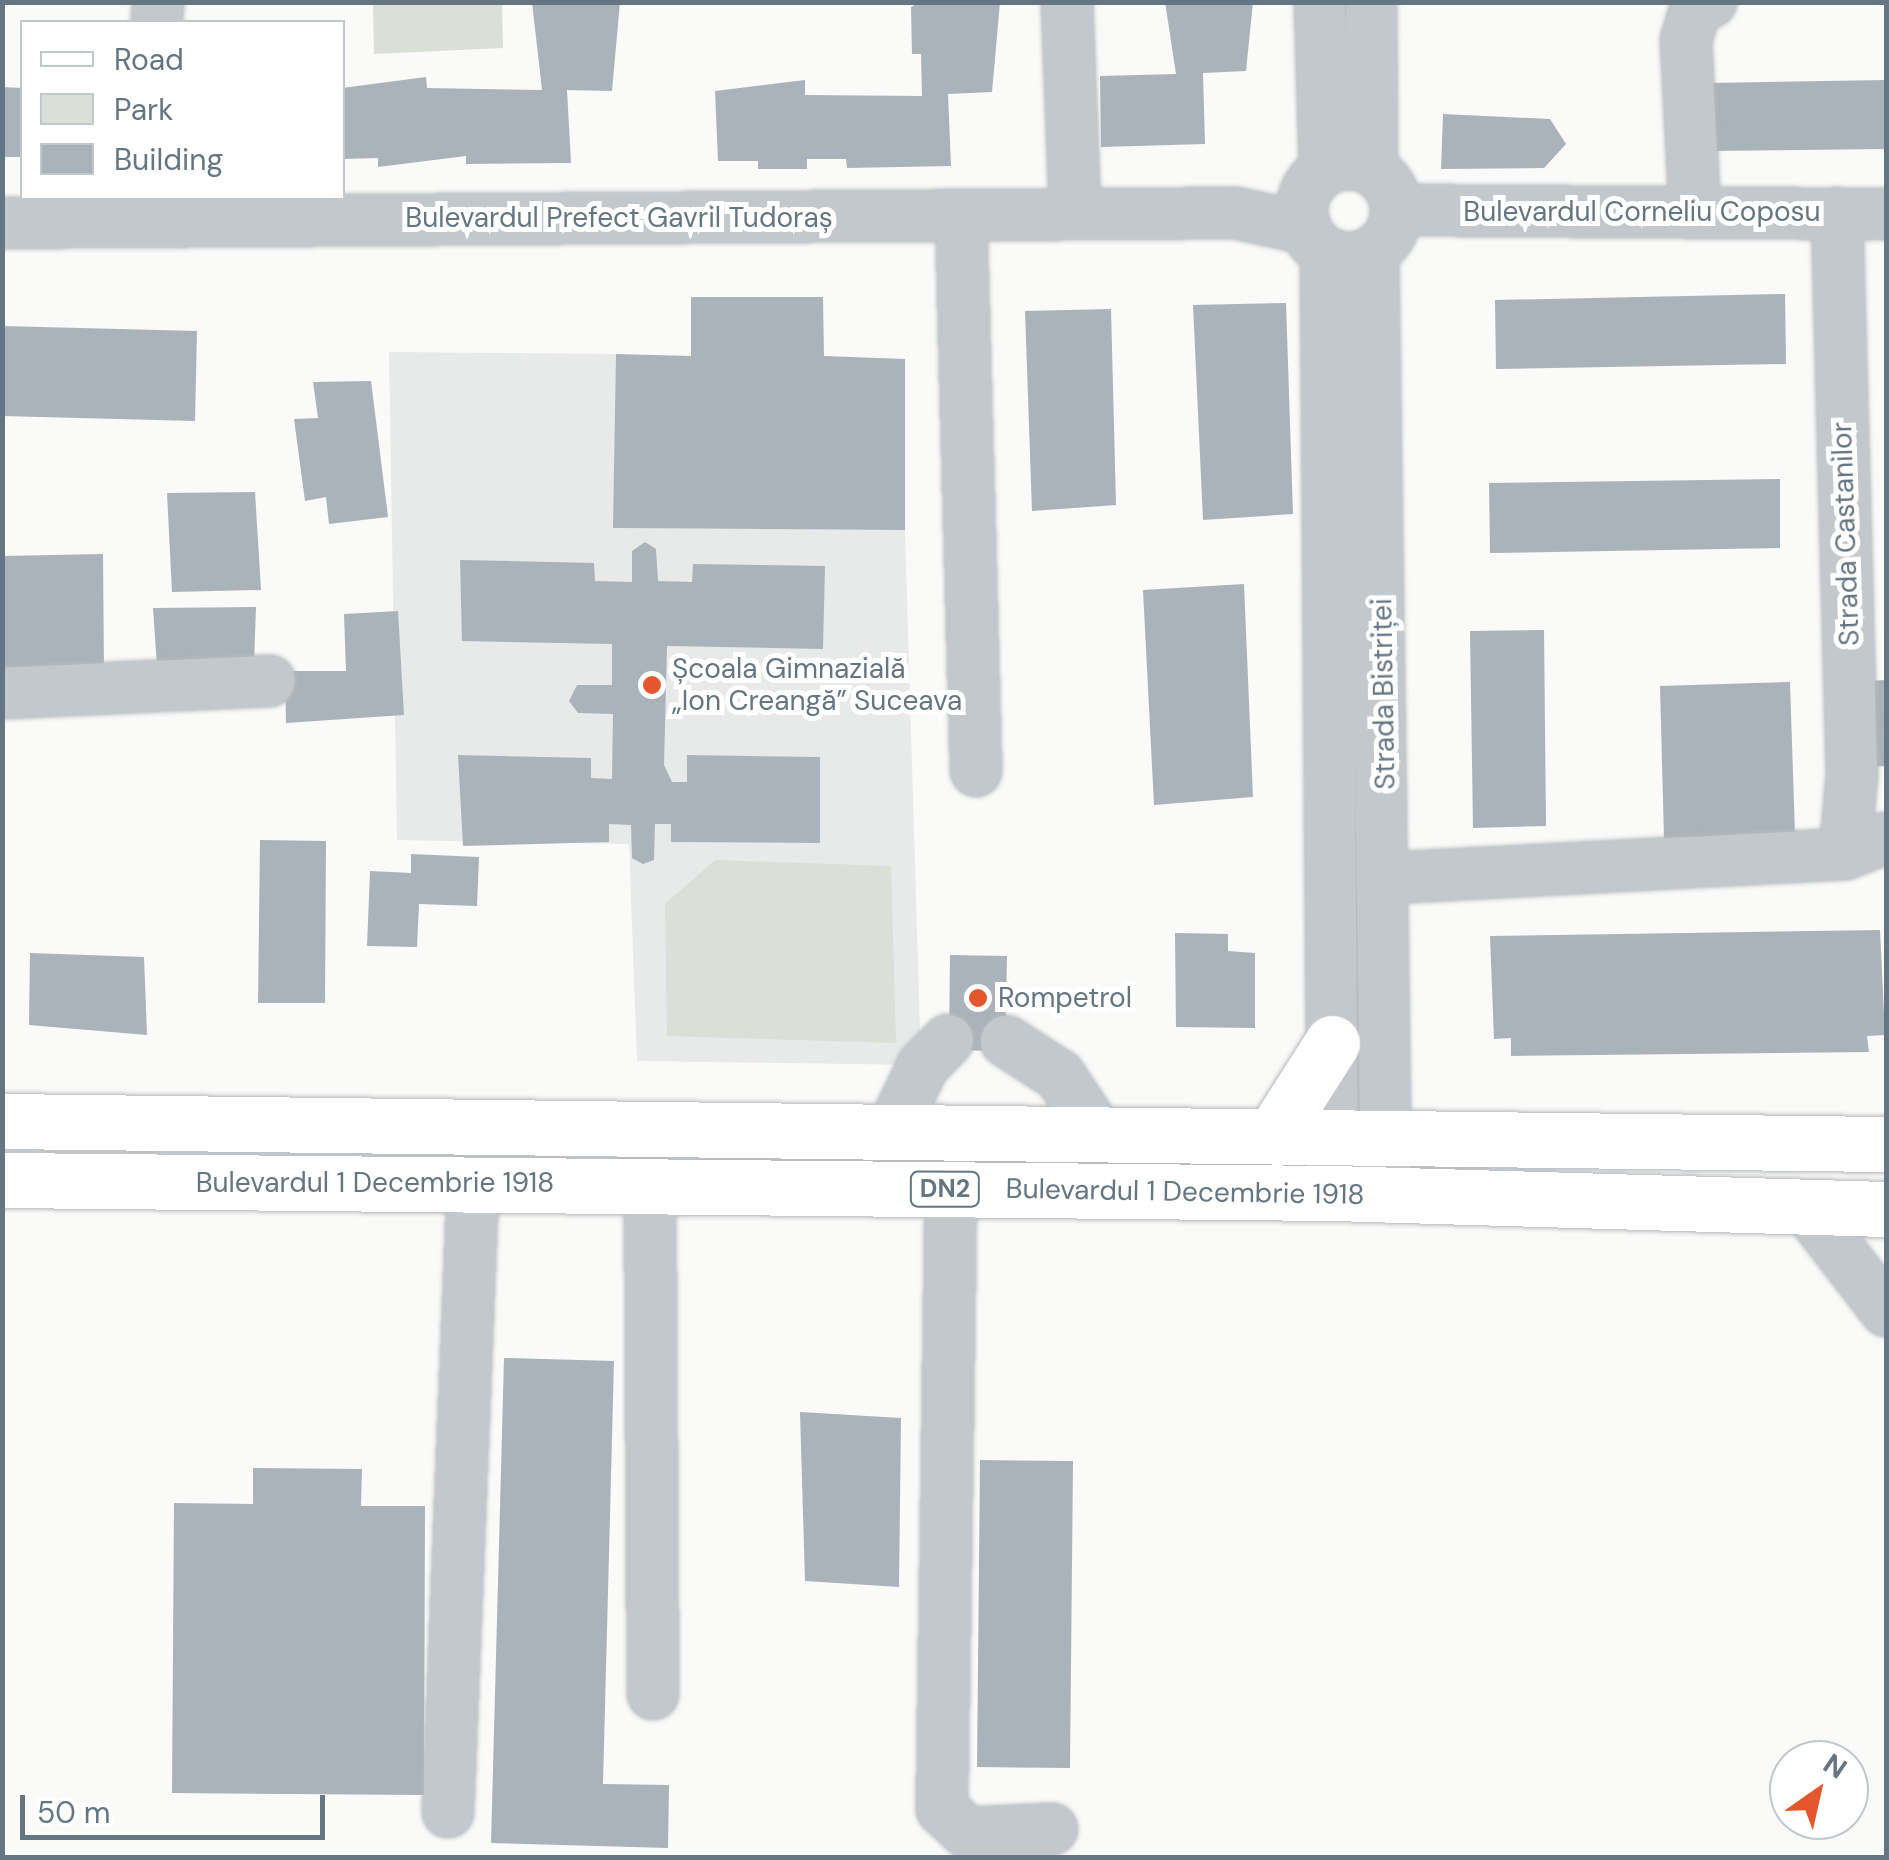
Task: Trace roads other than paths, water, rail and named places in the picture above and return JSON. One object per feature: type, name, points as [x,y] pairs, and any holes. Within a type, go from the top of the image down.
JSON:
[{"type":"main road","points":[[1274,1134],[1332,1043]]},
{"type":"main road","name":"Bulevardul 1 Decembrie 1918","points":[[2,1121],[1886,1144]]},
{"type":"main road","name":"Bulevardul 1 Decembrie 1918","points":[[2,1180],[1333,1193],[1886,1209]]},
{"type":"street","points":[[1068,2],[1075,214]]},
{"type":"street","name":"Strada Bistriței","points":[[1320,2],[1343,211],[1388,878],[1386,1194]]},
{"type":"street","name":"Strada Bistriței","points":[[1333,1193],[1343,211],[1371,2]]},
{"type":"street","points":[[1695,212],[1686,40],[1695,10],[1711,2]]},
{"type":"street","name":"Bulevardul Prefect Gavril Tudoraș","points":[[2,223],[1235,213]]},
{"type":"street","name":"Bulevardul Corneliu Coposu","points":[[1235,213],[1886,214]]},
{"type":"street","name":"Strada Castanilor","points":[[1837,213],[1852,774],[1866,846]]},
{"type":"street","points":[[961,215],[976,771]]},
{"type":"street","points":[[2,693],[270,681]]},
{"type":"street","points":[[1388,878],[1866,846]]},
{"type":"street","points":[[892,1130],[923,1066],[948,1040]]},
{"type":"street","points":[[1006,1041],[1060,1076],[1097,1132]]},
{"type":"street","points":[[448,1812],[473,1183]]},
{"type":"street","points":[[650,1185],[653,1694]]},
{"type":"street","points":[[951,1189],[942,1810],[968,1832],[1052,1830]]},
{"type":"street","points":[[1806,1207],[1886,1311]]},
{"type":"place","name":"Școala Gimnazială „Ion Creangă” Suceava","points":[[652,685]]},
{"type":"place","name":"Rompetrol","points":[[978,998]]}]
